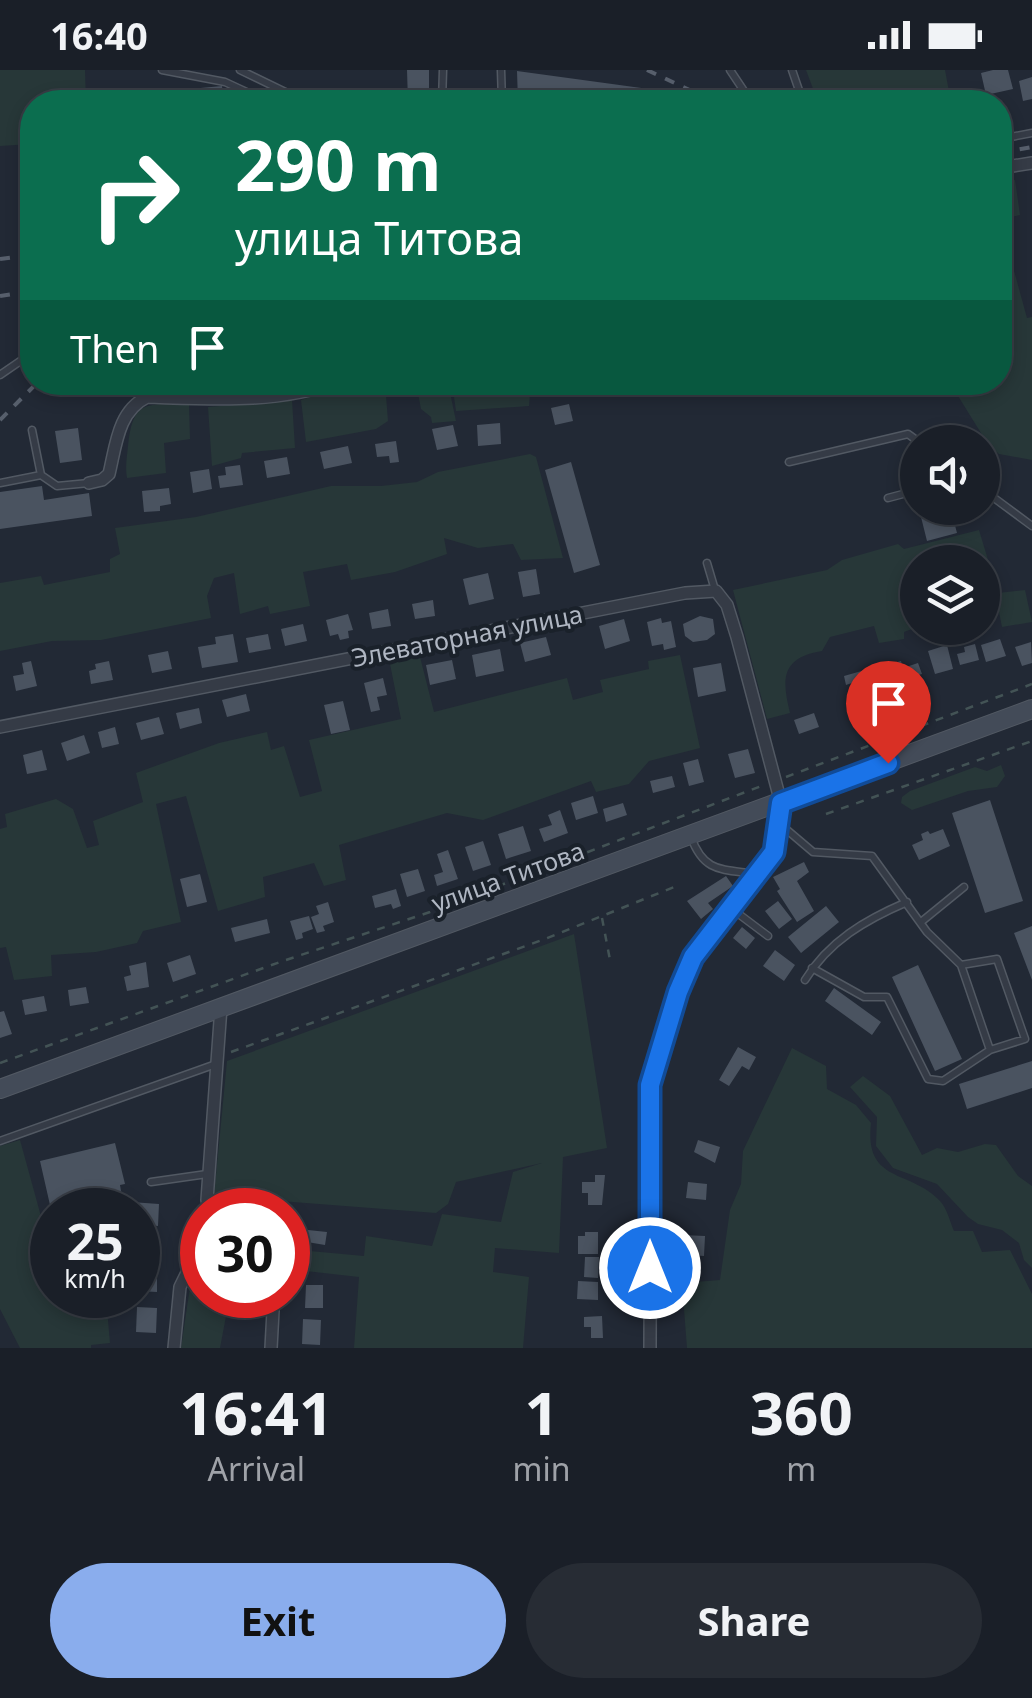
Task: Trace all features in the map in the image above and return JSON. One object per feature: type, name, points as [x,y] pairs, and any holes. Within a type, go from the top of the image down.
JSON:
[{"type":"main road","name":"улица Титова","points":[[0,1089],[1032,710]]},
{"type":"street","points":[[88,482],[102,480],[109,474],[126,413],[146,397],[236,400],[282,395]]},
{"type":"street","points":[[650,1348],[650,1085],[678,992],[693,957],[774,852],[780,824],[781,803],[737,637],[727,606],[716,591]]},
{"type":"street","name":"Элеваторная улица","points":[[0,728],[685,592],[716,591]]},
{"type":"street","points":[[207,1188],[222,1007]]},
{"type":"street","points":[[174,1348],[180,1286]]},
{"type":"street","points":[[271,1348],[273,1318]]},
{"type":"lane","points":[[162,70],[225,82],[242,90]]},
{"type":"lane","points":[[240,70],[281,90]]},
{"type":"lane","points":[[32,430],[41,474],[57,486],[88,482]]},
{"type":"lane","points":[[789,462],[900,436]]},
{"type":"lane","points":[[0,484],[41,474]]},
{"type":"lane","points":[[888,498],[900,495]]},
{"type":"lane","points":[[1000,503],[1032,526]]},
{"type":"lane","points":[[707,564],[716,591]]},
{"type":"lane","points":[[780,824],[813,852],[872,856],[921,922],[961,965],[990,1050]]},
{"type":"lane","points":[[691,836],[698,856],[712,868],[759,874]]},
{"type":"lane","points":[[921,922],[964,887]]},
{"type":"lane","points":[[804,980],[820,955],[866,920],[907,902]]},
{"type":"lane","points":[[732,908],[768,936]]},
{"type":"lane","points":[[812,968],[864,997],[887,997],[928,1079],[943,1080],[990,1050],[1025,1039],[997,960],[961,965]]},
{"type":"lane","points":[[0,1141],[217,1060]]},
{"type":"lane","points":[[151,1182],[208,1174]]},
{"type":"path","points":[[0,1063],[430,912],[1032,684]]},
{"type":"path","points":[[826,814],[1032,740]]},
{"type":"path","points":[[217,1060],[680,886]]},
{"type":"path","points":[[602,918],[610,960]]},
{"type":"shaded area","points":[[0,70],[85,70],[86,90],[20,90],[20,145],[0,146]]},
{"type":"shaded area","points":[[806,70],[945,70],[949,90],[814,90]]},
{"type":"shaded area","points":[[1015,180],[1020,215],[1012,217]]},
{"type":"shaded area","points":[[1012,264],[1027,318],[1032,317],[1032,460],[1000,454],[1000,425],[976,425],[957,395],[1012,395]]},
{"type":"shaded area","points":[[316,395],[386,395],[388,421],[376,429],[306,442],[301,400]]},
{"type":"shaded area","points":[[418,395],[451,395],[456,421],[432,423],[421,409]]},
{"type":"shaded area","points":[[454,395],[530,395],[529,406],[456,411]]},
{"type":"shaded area","points":[[292,400],[295,448],[242,453],[241,458],[212,466],[208,407]]},
{"type":"shaded area","points":[[189,404],[190,439],[164,443],[166,473],[127,478],[130,430],[138,412],[153,405]]},
{"type":"shaded area","points":[[530,454],[536,457],[563,558],[521,560],[513,544],[478,548],[444,538],[447,554],[395,572],[351,580],[347,564],[303,572],[310,606],[270,614],[268,606],[240,614],[234,573],[214,578],[207,596],[211,618],[101,640],[52,641],[0,651],[0,583],[41,576],[44,585],[110,572],[110,559],[120,554],[115,528],[196,517],[331,486],[417,482],[438,472]]},
{"type":"shaded area","points":[[979,530],[984,545],[920,545]]},
{"type":"shaded area","points":[[898,544],[900,640],[879,643],[874,626],[830,637],[822,651],[798,659],[787,672],[790,713],[767,719],[733,590],[827,570],[842,560]]},
{"type":"shaded area","points":[[1025,590],[1032,622],[1002,627],[1000,593]]},
{"type":"shaded area","points":[[419,653],[434,712],[567,678],[573,700],[603,692],[600,680],[649,669],[648,661],[680,655],[700,748],[649,761],[629,784],[596,792],[591,781],[483,820],[447,813],[339,845],[346,880],[324,886],[314,863],[263,877],[265,897],[218,911],[186,796],[156,804],[181,922],[143,931],[137,943],[96,952],[51,955],[52,976],[14,980],[6,947],[0,948],[0,829],[7,827],[5,814],[56,799],[73,809],[87,848],[99,845],[93,821],[143,802],[136,773],[219,743],[267,732],[271,750],[284,746],[300,797],[322,791],[309,740],[401,719],[389,659]]},
{"type":"shaded area","points":[[1001,765],[1005,776],[997,787],[968,791],[912,810],[901,803],[910,791],[975,767],[987,771]]},
{"type":"shaded area","points":[[574,934],[607,1148],[563,1157],[559,1253],[495,1248],[493,1272],[529,1277],[523,1348],[354,1348],[359,1277],[310,1271],[310,1251],[364,1256],[366,1236],[432,1246],[442,1214],[501,1222],[513,1172],[542,1163],[456,1182],[448,1204],[436,1213],[310,1203],[310,1188],[215,1188],[227,1061]]},
{"type":"shaded area","points":[[792,1048],[826,1066],[827,1089],[856,1105],[871,1123],[871,1143],[882,1166],[940,1201],[954,1231],[973,1231],[982,1252],[1010,1250],[1032,1294],[1032,1348],[687,1348],[682,1283],[720,1280],[730,1210],[741,1184],[743,1151]]},
{"type":"shaded area","points":[[863,1076],[890,1096],[922,1155],[937,1148],[958,1152],[996,1145],[1018,1176],[1032,1186],[1032,1268],[1024,1260],[1019,1243],[1002,1230],[968,1217],[937,1184],[893,1168],[876,1146],[877,1117],[850,1087]]},
{"type":"shaded area","points":[[20,1140],[33,1188],[30,1188],[30,1318],[108,1318],[110,1343],[91,1348],[20,1348],[0,1309],[0,1146]]},
{"type":"shaded area","points":[[185,1318],[226,1318],[220,1348],[181,1348]]},
{"type":"building","points":[[407,70],[429,70],[429,90],[408,90]]},
{"type":"building","points":[[1008,70],[1013,89],[985,90],[981,73]]},
{"type":"building","points":[[517,71],[656,90],[544,88],[518,90]]},
{"type":"building","points":[[1032,77],[1032,99],[1023,101],[1019,81]]},
{"type":"building","points":[[222,86],[222,90],[179,90]]},
{"type":"building","points":[[569,404],[573,421],[555,425],[551,408]]},
{"type":"building","points":[[500,423],[501,444],[478,446],[477,425]]},
{"type":"building","points":[[453,425],[458,446],[437,450],[432,429]]},
{"type":"building","points":[[78,428],[82,460],[60,463],[55,431]]},
{"type":"building","points":[[396,441],[399,462],[390,463],[389,456],[377,457],[375,444]]},
{"type":"building","points":[[348,446],[352,463],[324,469],[320,452]]},
{"type":"building","points":[[287,457],[290,474],[267,478],[264,461]]},
{"type":"building","points":[[571,462],[600,565],[574,573],[545,470]]},
{"type":"building","points":[[240,465],[243,485],[220,488],[218,476],[226,475],[225,467]]},
{"type":"building","points":[[209,469],[212,489],[193,493],[190,472]]},
{"type":"building","points":[[42,486],[44,500],[89,493],[92,516],[0,529],[0,492]]},
{"type":"building","points":[[169,488],[171,504],[160,506],[160,511],[144,512],[142,491]]},
{"type":"building","points":[[923,525],[955,525],[957,533],[927,541]]},
{"type":"building","points":[[536,569],[540,594],[523,597],[518,572]]},
{"type":"building","points":[[488,573],[494,599],[469,605],[463,579]]},
{"type":"building","points":[[433,600],[435,616],[415,619],[412,604]]},
{"type":"building","points":[[388,609],[391,626],[372,629],[369,613]]},
{"type":"building","points":[[348,614],[353,630],[348,631],[349,638],[330,636],[326,620]]},
{"type":"building","points":[[700,616],[713,619],[715,634],[693,642],[685,636],[683,624]]},
{"type":"building","points":[[661,618],[662,623],[671,621],[676,647],[664,650],[663,644],[652,646],[647,622]]},
{"type":"building","points":[[624,619],[630,641],[605,649],[599,626]]},
{"type":"building","points":[[303,624],[307,641],[285,646],[281,629]]},
{"type":"building","points":[[233,634],[238,662],[202,668],[198,647],[216,644],[215,637]]},
{"type":"building","points":[[268,634],[271,649],[249,653],[246,638]]},
{"type":"building","points":[[546,637],[551,655],[525,662],[520,643]]},
{"type":"building","points":[[1000,639],[1006,656],[986,662],[981,645],[1000,645]]},
{"type":"building","points":[[1031,642],[1032,663],[1022,666],[1015,647]]},
{"type":"building","points":[[947,645],[953,669],[935,674],[928,651]]},
{"type":"building","points":[[975,645],[979,660],[960,665],[957,654],[965,652],[964,647]]},
{"type":"building","points":[[500,649],[504,671],[476,677],[472,655]]},
{"type":"building","points":[[168,651],[172,669],[152,673],[148,655]]},
{"type":"building","points":[[452,660],[456,679],[430,685],[426,665]]},
{"type":"building","points":[[31,661],[37,686],[16,691],[13,676],[24,674],[22,663]]},
{"type":"building","points":[[109,661],[113,680],[91,684],[89,671],[96,669],[95,664]]},
{"type":"building","points":[[901,661],[903,668],[918,663],[922,674],[895,682],[890,664]]},
{"type":"building","points":[[721,663],[726,691],[698,697],[693,668]]},
{"type":"building","points":[[872,668],[874,676],[881,674],[884,686],[857,693],[855,682],[846,685],[844,676]]},
{"type":"building","points":[[383,678],[387,695],[377,697],[380,710],[371,712],[364,683]]},
{"type":"building","points":[[246,694],[250,711],[227,717],[222,700]]},
{"type":"building","points":[[343,701],[350,730],[331,734],[324,705]]},
{"type":"building","points":[[199,708],[202,723],[180,729],[176,713]]},
{"type":"building","points":[[814,713],[819,727],[799,734],[794,720]]},
{"type":"building","points":[[159,717],[164,734],[141,740],[136,723]]},
{"type":"building","points":[[115,727],[119,744],[102,748],[98,732]]},
{"type":"building","points":[[84,735],[90,753],[67,761],[61,743]]},
{"type":"building","points":[[748,749],[755,773],[735,778],[728,754]]},
{"type":"building","points":[[42,750],[47,770],[27,774],[23,755]]},
{"type":"building","points":[[698,759],[704,782],[689,786],[683,763]]},
{"type":"building","points":[[672,776],[675,787],[653,793],[650,781]]},
{"type":"building","points":[[593,796],[598,813],[576,820],[571,803]]},
{"type":"building","points":[[990,800],[1023,901],[985,913],[952,813]]},
{"type":"building","points":[[623,803],[627,815],[606,822],[603,809]]},
{"type":"building","points":[[560,810],[568,833],[544,842],[539,829],[552,825],[548,815]]},
{"type":"building","points":[[523,826],[531,851],[506,859],[498,834]]},
{"type":"building","points":[[943,829],[950,846],[919,860],[912,845],[923,840],[921,834]]},
{"type":"building","points":[[483,841],[491,865],[473,871],[465,847]]},
{"type":"building","points":[[448,850],[458,879],[437,886],[434,875],[443,872],[437,854]]},
{"type":"building","points":[[804,862],[809,872],[797,881],[814,911],[797,922],[777,891],[780,889],[773,877]]},
{"type":"building","points":[[418,869],[425,891],[407,897],[400,874]]},
{"type":"building","points":[[200,874],[207,902],[187,907],[180,879]]},
{"type":"building","points":[[726,876],[733,886],[708,903],[713,909],[701,919],[687,901]]},
{"type":"building","points":[[396,889],[401,906],[375,908],[372,896]]},
{"type":"building","points":[[778,901],[792,919],[779,929],[765,911]]},
{"type":"building","points":[[328,902],[334,922],[317,933],[311,917],[319,914],[316,906]]},
{"type":"building","points":[[826,906],[839,922],[801,953],[788,937]]},
{"type":"building","points":[[309,916],[313,929],[296,940],[290,921]]},
{"type":"building","points":[[267,919],[270,933],[235,942],[231,928]]},
{"type":"building","points":[[1032,926],[1032,980],[1014,933]]},
{"type":"building","points":[[742,927],[755,938],[746,949],[733,938]]},
{"type":"building","points":[[775,950],[795,965],[784,981],[763,966]]},
{"type":"building","points":[[190,955],[196,974],[173,982],[167,963]]},
{"type":"building","points":[[146,962],[149,987],[127,991],[124,977],[131,975],[129,966]]},
{"type":"building","points":[[918,965],[962,1059],[935,1071],[892,977]]},
{"type":"building","points":[[86,987],[89,1003],[70,1006],[68,990]]},
{"type":"building","points":[[834,988],[881,1022],[872,1035],[825,1001]]},
{"type":"building","points":[[44,996],[47,1011],[25,1015],[22,1000]]},
{"type":"building","points":[[4,1011],[12,1034],[0,1038],[0,1012]]},
{"type":"building","points":[[738,1047],[756,1057],[749,1070],[742,1066],[729,1086],[719,1080]]},
{"type":"building","points":[[1032,1061],[1032,1088],[967,1109],[959,1084]]},
{"type":"building","points":[[698,1140],[720,1147],[715,1163],[694,1152]]},
{"type":"building","points":[[115,1143],[125,1184],[120,1188],[46,1188],[40,1161]]},
{"type":"building","points":[[595,1175],[605,1175],[602,1205],[588,1205],[588,1193],[582,1193],[582,1182],[595,1182]]},
{"type":"building","points":[[688,1182],[707,1184],[706,1200],[686,1198]]},
{"type":"building","points":[[310,1230],[327,1232],[325,1245],[310,1242]]},
{"type":"building","points":[[585,1232],[598,1232],[598,1254],[578,1254],[578,1236],[585,1236]]},
{"type":"building","points":[[683,1235],[705,1236],[704,1256],[690,1255],[690,1248],[683,1248]]},
{"type":"building","points":[[585,1257],[599,1257],[598,1278],[584,1277]]},
{"type":"building","points":[[578,1281],[598,1282],[598,1300],[577,1299]]},
{"type":"building","points":[[310,1285],[323,1285],[323,1308],[310,1308]]},
{"type":"building","points":[[602,1316],[603,1338],[591,1338],[591,1327],[584,1327],[584,1317]]},
{"type":"building","points":[[137,1318],[157,1318],[156,1333],[136,1332]]},
{"type":"building","points":[[303,1319],[321,1320],[320,1345],[302,1344]]},
{"type":"railway","points":[[647,70],[690,90]]},
{"type":"railway","points":[[1012,151],[1032,147]]},
{"type":"railway","points":[[0,259],[20,256]]},
{"type":"railway","points":[[0,296],[20,293]]},
{"type":"railway","points":[[0,420],[25,395]]},
{"type":"route","points":[[650,1268],[650,1085],[678,992],[693,957],[774,852],[781,803],[888,763]]}]
